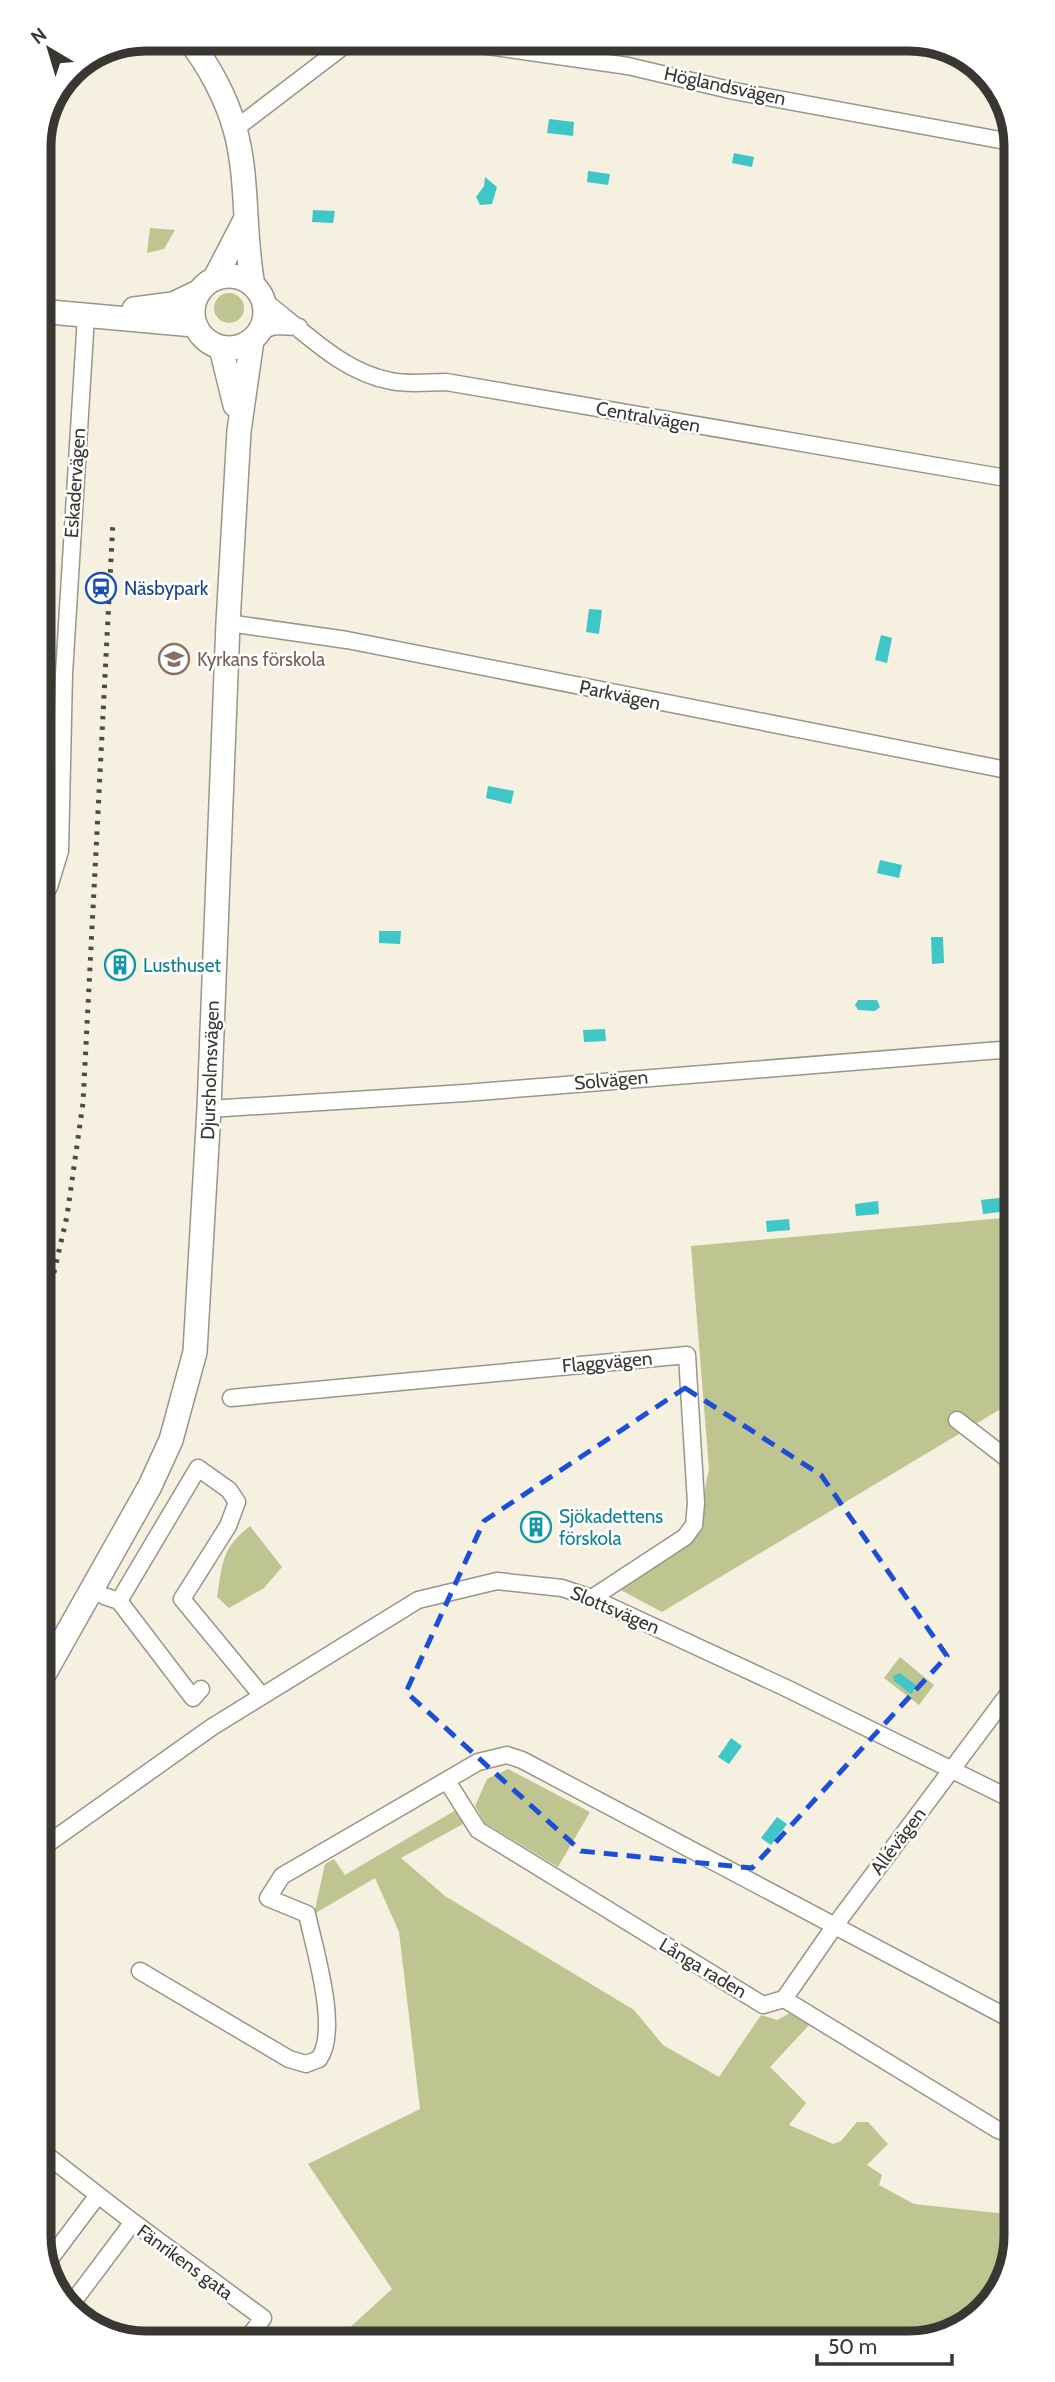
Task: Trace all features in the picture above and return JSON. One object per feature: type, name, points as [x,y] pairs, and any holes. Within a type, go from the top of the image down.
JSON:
[{"type":"street","points":[[197,51],[235,129],[243,177],[244,222],[265,319],[256,335]]},
{"type":"street","points":[[235,129],[336,51]]},
{"type":"street","name":"Höglandsvägen","points":[[522,51],[628,66],[734,91],[1003,141]]},
{"type":"street","points":[[244,222],[194,302],[194,325],[201,335],[220,348],[243,346],[256,335],[275,326],[299,327]]},
{"type":"street","points":[[86,316],[173,304],[206,285],[237,275],[258,292]]},
{"type":"street","name":"Centralvägen","points":[[258,292],[343,363],[363,374],[393,382],[446,382],[1004,478]]},
{"type":"street","points":[[51,312],[194,325]]},
{"type":"street","name":"Eskadervägen","points":[[51,880],[60,851],[64,674],[86,316]]},
{"type":"street","name":"Djursholmsvägen","points":[[51,1662],[130,1522],[171,1440],[195,1352],[209,1109],[228,624],[239,428],[256,335]]},
{"type":"street","name":"Djursholmsvägen","points":[[220,348],[239,428]]},
{"type":"street","name":"Parkvägen","points":[[228,624],[347,640],[1004,769]]},
{"type":"street","name":"Solvägen","points":[[209,1109],[465,1093],[1004,1050]]},
{"type":"street","name":"Flaggvägen","points":[[231,1398],[687,1355],[696,1503],[694,1525],[685,1537],[592,1598]]},
{"type":"street","points":[[957,1420],[1004,1456]]},
{"type":"street","points":[[201,1689],[193,1698],[112,1598],[198,1468],[229,1490],[237,1502],[228,1525],[182,1599],[262,1696]]},
{"type":"street","name":"Slottsvägen","points":[[51,1841],[212,1727],[418,1600],[443,1591],[497,1581],[562,1588],[592,1598],[1004,1796]]},
{"type":"street","name":"Allévägen","points":[[784,1999],[836,1924],[1004,1700]]},
{"type":"street","points":[[139,1971],[289,2059],[306,2064],[319,2059],[328,2037],[322,1984],[307,1914],[268,1898],[282,1876],[447,1781],[494,1756],[507,1755],[522,1760],[836,1924],[1004,2015]]},
{"type":"street","name":"Långa raden","points":[[447,1781],[478,1830],[763,2005],[784,1999],[1004,2132]]},
{"type":"street","points":[[51,2158],[133,2222]]},
{"type":"street","points":[[53,2255],[98,2195]]},
{"type":"street","name":"Fänrikens gata","points":[[75,2299],[133,2222],[263,2318],[254,2331]]},
{"type":"highlighted area","points":[[685,1388],[821,1475],[947,1656],[752,1868],[581,1851],[406,1692],[484,1521]]},
{"type":"green space","points":[[150,228],[175,230],[164,249],[147,253]]},
{"type":"green space","points":[[229,293],[235,294],[243,302],[243,314],[235,322],[229,323],[223,322],[215,314],[214,308],[215,302],[223,294]]},
{"type":"green space","points":[[1004,1218],[1004,1407],[662,1612],[617,1588],[696,1533],[709,1469],[691,1246]]},
{"type":"green space","points":[[250,1526],[282,1567],[264,1588],[229,1608],[217,1597],[222,1565],[233,1542]]},
{"type":"green space","points":[[900,1657],[934,1685],[919,1705],[884,1678]]},
{"type":"green space","points":[[508,1769],[590,1812],[558,1867],[485,1823],[475,1806],[487,1779]]},
{"type":"green space","points":[[456,1810],[463,1824],[401,1858],[445,1896],[634,2010],[663,2045],[719,2077],[761,2015],[777,2020],[792,2012],[811,2023],[770,2067],[806,2103],[789,2125],[833,2144],[841,2141],[857,2122],[868,2122],[888,2144],[867,2165],[882,2175],[879,2185],[914,2204],[1004,2214],[1003,2248],[999,2267],[988,2289],[967,2312],[951,2321],[928,2329],[909,2331],[346,2331],[392,2289],[308,2164],[420,2109],[399,1932],[375,1878],[314,1914],[325,1864],[334,1859],[345,1875]]},
{"type":"water","points":[[549,119],[574,122],[573,136],[547,133]]},
{"type":"water","points":[[734,153],[754,157],[752,167],[732,163]]},
{"type":"water","points":[[588,171],[610,174],[608,185],[587,182]]},
{"type":"water","points":[[485,177],[497,187],[492,204],[480,205],[476,197],[484,186]]},
{"type":"water","points":[[313,210],[335,211],[333,223],[312,222]]},
{"type":"water","points":[[589,609],[602,610],[599,634],[586,632]]},
{"type":"water","points":[[881,635],[892,638],[887,663],[875,660]]},
{"type":"water","points":[[488,786],[514,791],[511,804],[486,798]]},
{"type":"water","points":[[880,860],[902,865],[899,878],[877,873]]},
{"type":"water","points":[[379,931],[401,931],[400,944],[379,943]]},
{"type":"water","points":[[931,937],[943,937],[944,963],[932,964]]},
{"type":"water","points":[[858,1000],[877,1000],[880,1007],[875,1011],[858,1010],[855,1005]]},
{"type":"water","points":[[605,1029],[606,1041],[584,1042],[583,1030]]},
{"type":"water","points":[[1004,1197],[1004,1212],[983,1214],[981,1200]]},
{"type":"water","points":[[878,1201],[879,1214],[856,1216],[855,1204]]},
{"type":"water","points":[[789,1219],[790,1230],[767,1232],[766,1221]]},
{"type":"water","points":[[900,1673],[917,1686],[911,1694],[894,1681],[893,1676]]},
{"type":"water","points":[[731,1738],[742,1746],[729,1764],[718,1757]]},
{"type":"water","points":[[777,1817],[787,1824],[771,1845],[761,1838]]},
{"type":"railway","points":[[51,1285],[67,1216],[83,1103],[113,521]]},
{"type":"place","name":"Näsbypark","points":[[101,588]]},
{"type":"place","name":"Kyrkans förskola","points":[[174,659]]},
{"type":"place","name":"Lusthuset","points":[[120,965]]},
{"type":"place","name":"Sjökadettens förskola","points":[[536,1527]]}]
